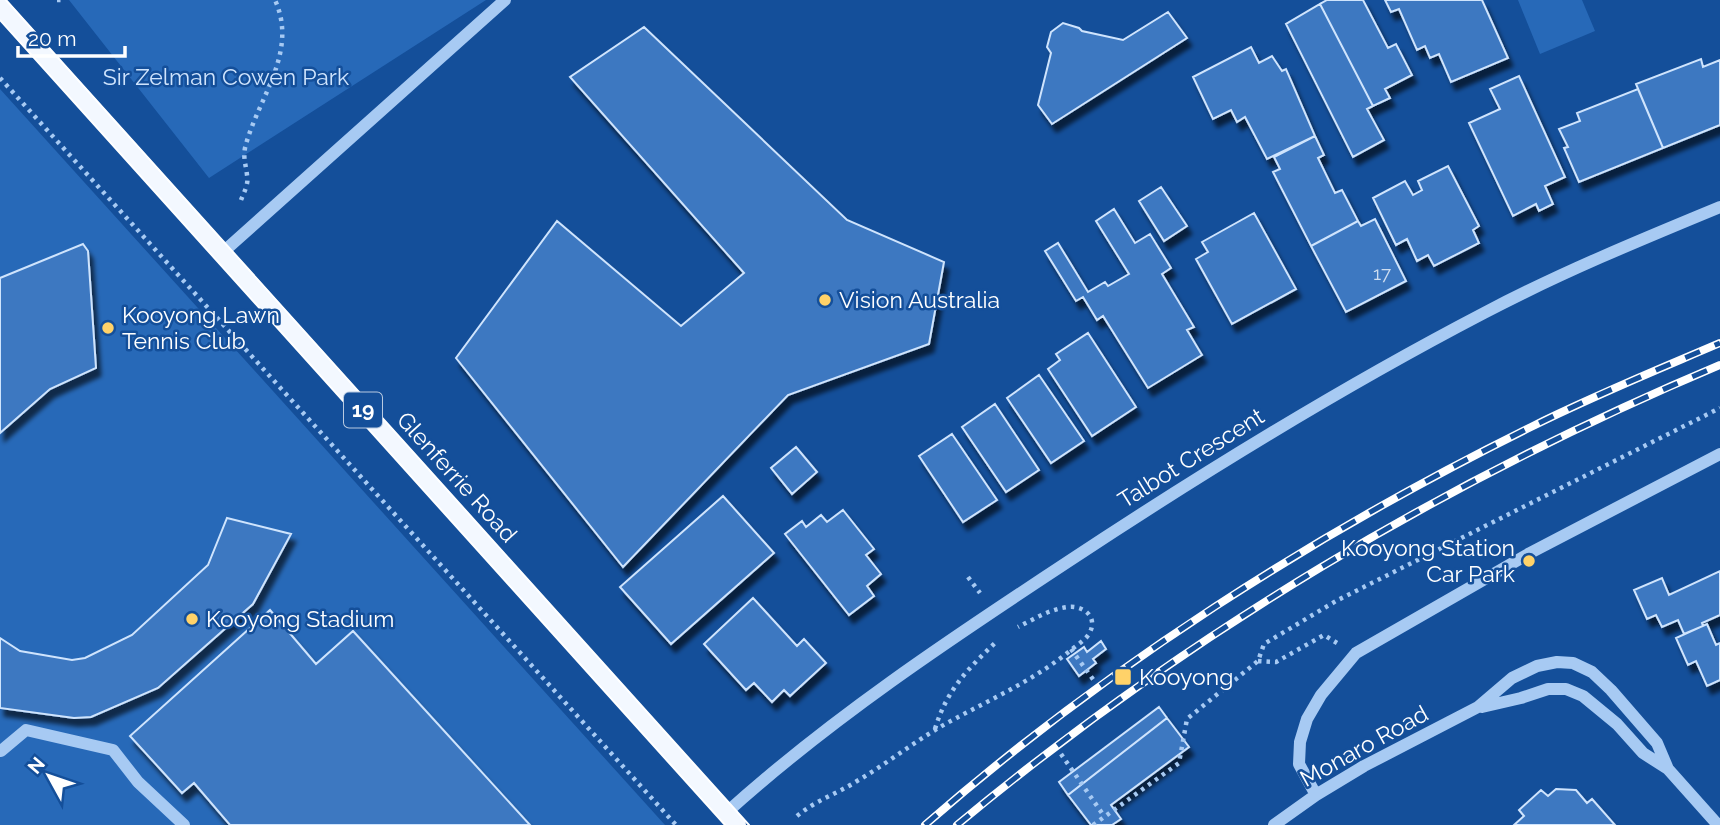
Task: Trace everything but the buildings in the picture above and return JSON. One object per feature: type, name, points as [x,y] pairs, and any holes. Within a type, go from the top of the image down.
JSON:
[{"type":"main road","name":"Glenferrie Road","points":[[0,6],[731,819]]},
{"type":"street","points":[[222,253],[505,0]]},
{"type":"street","name":"Talbot Crescent","points":[[731,819],[835,725],[900,676],[993,611],[1212,467],[1336,393],[1486,312],[1628,244],[1720,207]]},
{"type":"street","points":[[1316,795],[1299,764],[1300,742],[1307,719],[1321,695],[1356,653],[1530,553],[1720,454]]},
{"type":"street","name":"Monaro Road","points":[[1274,825],[1363,766],[1478,707],[1512,678],[1537,666],[1557,662],[1573,663],[1592,672],[1657,743],[1668,769]]},
{"type":"street","name":"Monaro Road","points":[[1478,707],[1548,689],[1566,689],[1584,696],[1617,724],[1643,752],[1668,769],[1718,825]]},
{"type":"street","points":[[1,751],[26,730],[113,750],[138,782],[184,825]]},
{"type":"path","points":[[57,0],[63,0]]},
{"type":"path","points":[[241,200],[247,186],[244,154],[247,140],[280,58],[282,28],[275,0]]},
{"type":"path","points":[[0,78],[676,825]]},
{"type":"path","points":[[1093,825],[1179,763],[1187,719],[1258,661],[1264,644],[1336,601],[1720,408]]},
{"type":"path","points":[[797,816],[829,794],[856,782],[902,750],[1011,690],[1071,649],[1091,631],[1091,617],[1081,607],[1055,609],[1017,627]]},
{"type":"path","points":[[1258,661],[1276,662],[1324,635],[1356,653]]},
{"type":"path","points":[[1071,649],[1096,682]]},
{"type":"path","points":[[1061,754],[1104,816]]},
{"type":"green space","name":"Sir Zelman Cowen Park","points":[[69,0],[486,0],[209,178]]},
{"type":"green space","points":[[1518,0],[1582,0],[1595,31],[1540,54]]},
{"type":"green space","name":"Kooyong Lawn Tennis Club","points":[[0,89],[665,825],[0,825]]},
{"type":"tram line","points":[[6,0],[749,825]]},
{"type":"tram line","points":[[0,20],[725,825]]},
{"type":"railway","points":[[925,825],[1066,711],[1215,607],[1292,558],[1451,468],[1531,427],[1720,343]]},
{"type":"railway","points":[[957,825],[1044,755],[1134,689],[1227,626],[1322,567],[1517,459],[1720,365]]},
{"type":"place","name":"Vision Australia","points":[[825,300]]},
{"type":"place","name":"Kooyong Lawn Tennis Club","points":[[108,328]]},
{"type":"place","name":"Kooyong Station Car Park","points":[[1529,561]]},
{"type":"place","name":"Kooyong Stadium","points":[[192,619]]},
{"type":"place","name":"Kooyong","points":[[1123,677]]}]
